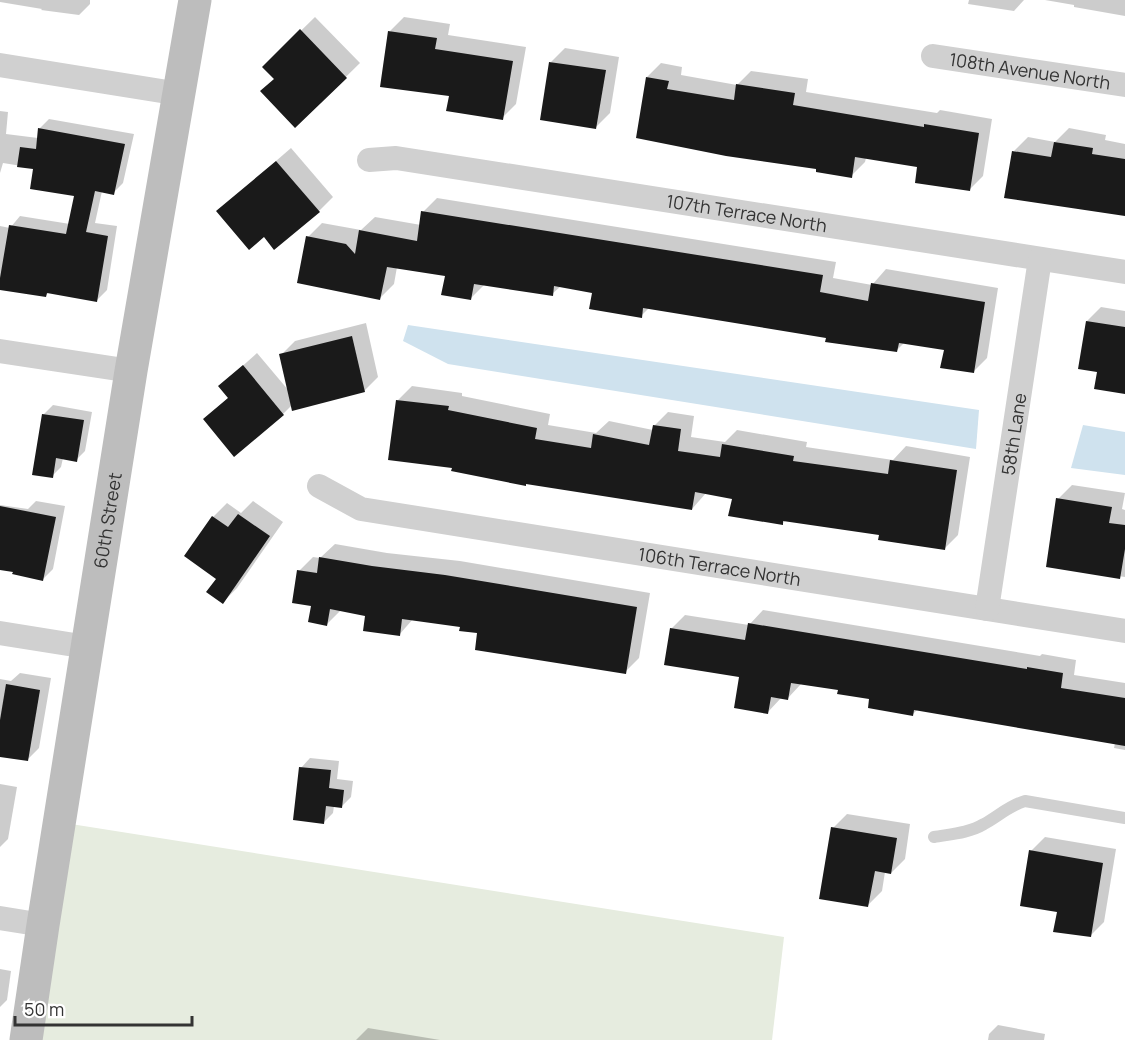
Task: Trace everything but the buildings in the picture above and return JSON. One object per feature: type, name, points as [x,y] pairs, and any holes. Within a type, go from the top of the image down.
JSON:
[{"type":"street","name":"60th Street","points":[[26,1040],[131,371],[195,0]]},
{"type":"street","name":"108th Avenue North","points":[[933,56],[1125,85]]},
{"type":"street","points":[[0,65],[180,94]]},
{"type":"street","name":"107th Terrace North","points":[[369,160],[396,158],[1125,272]]},
{"type":"street","name":"58th Lane","points":[[987,609],[1040,259]]},
{"type":"street","points":[[0,351],[131,371]]},
{"type":"street","name":"106th Terrace North","points":[[319,486],[361,509],[1125,631]]},
{"type":"street","points":[[0,633],[87,647]]},
{"type":"street","points":[[0,918],[43,925]]},
{"type":"lane","points":[[934,837],[964,832],[982,826],[1025,801],[1125,818]]},
{"type":"shaded area","points":[[71,824],[784,937],[772,1040],[39,1040]]},
{"type":"water","points":[[408,325],[979,410],[976,449],[448,364],[403,341]]},
{"type":"water","points":[[1083,425],[1125,432],[1125,475],[1071,468]]}]
